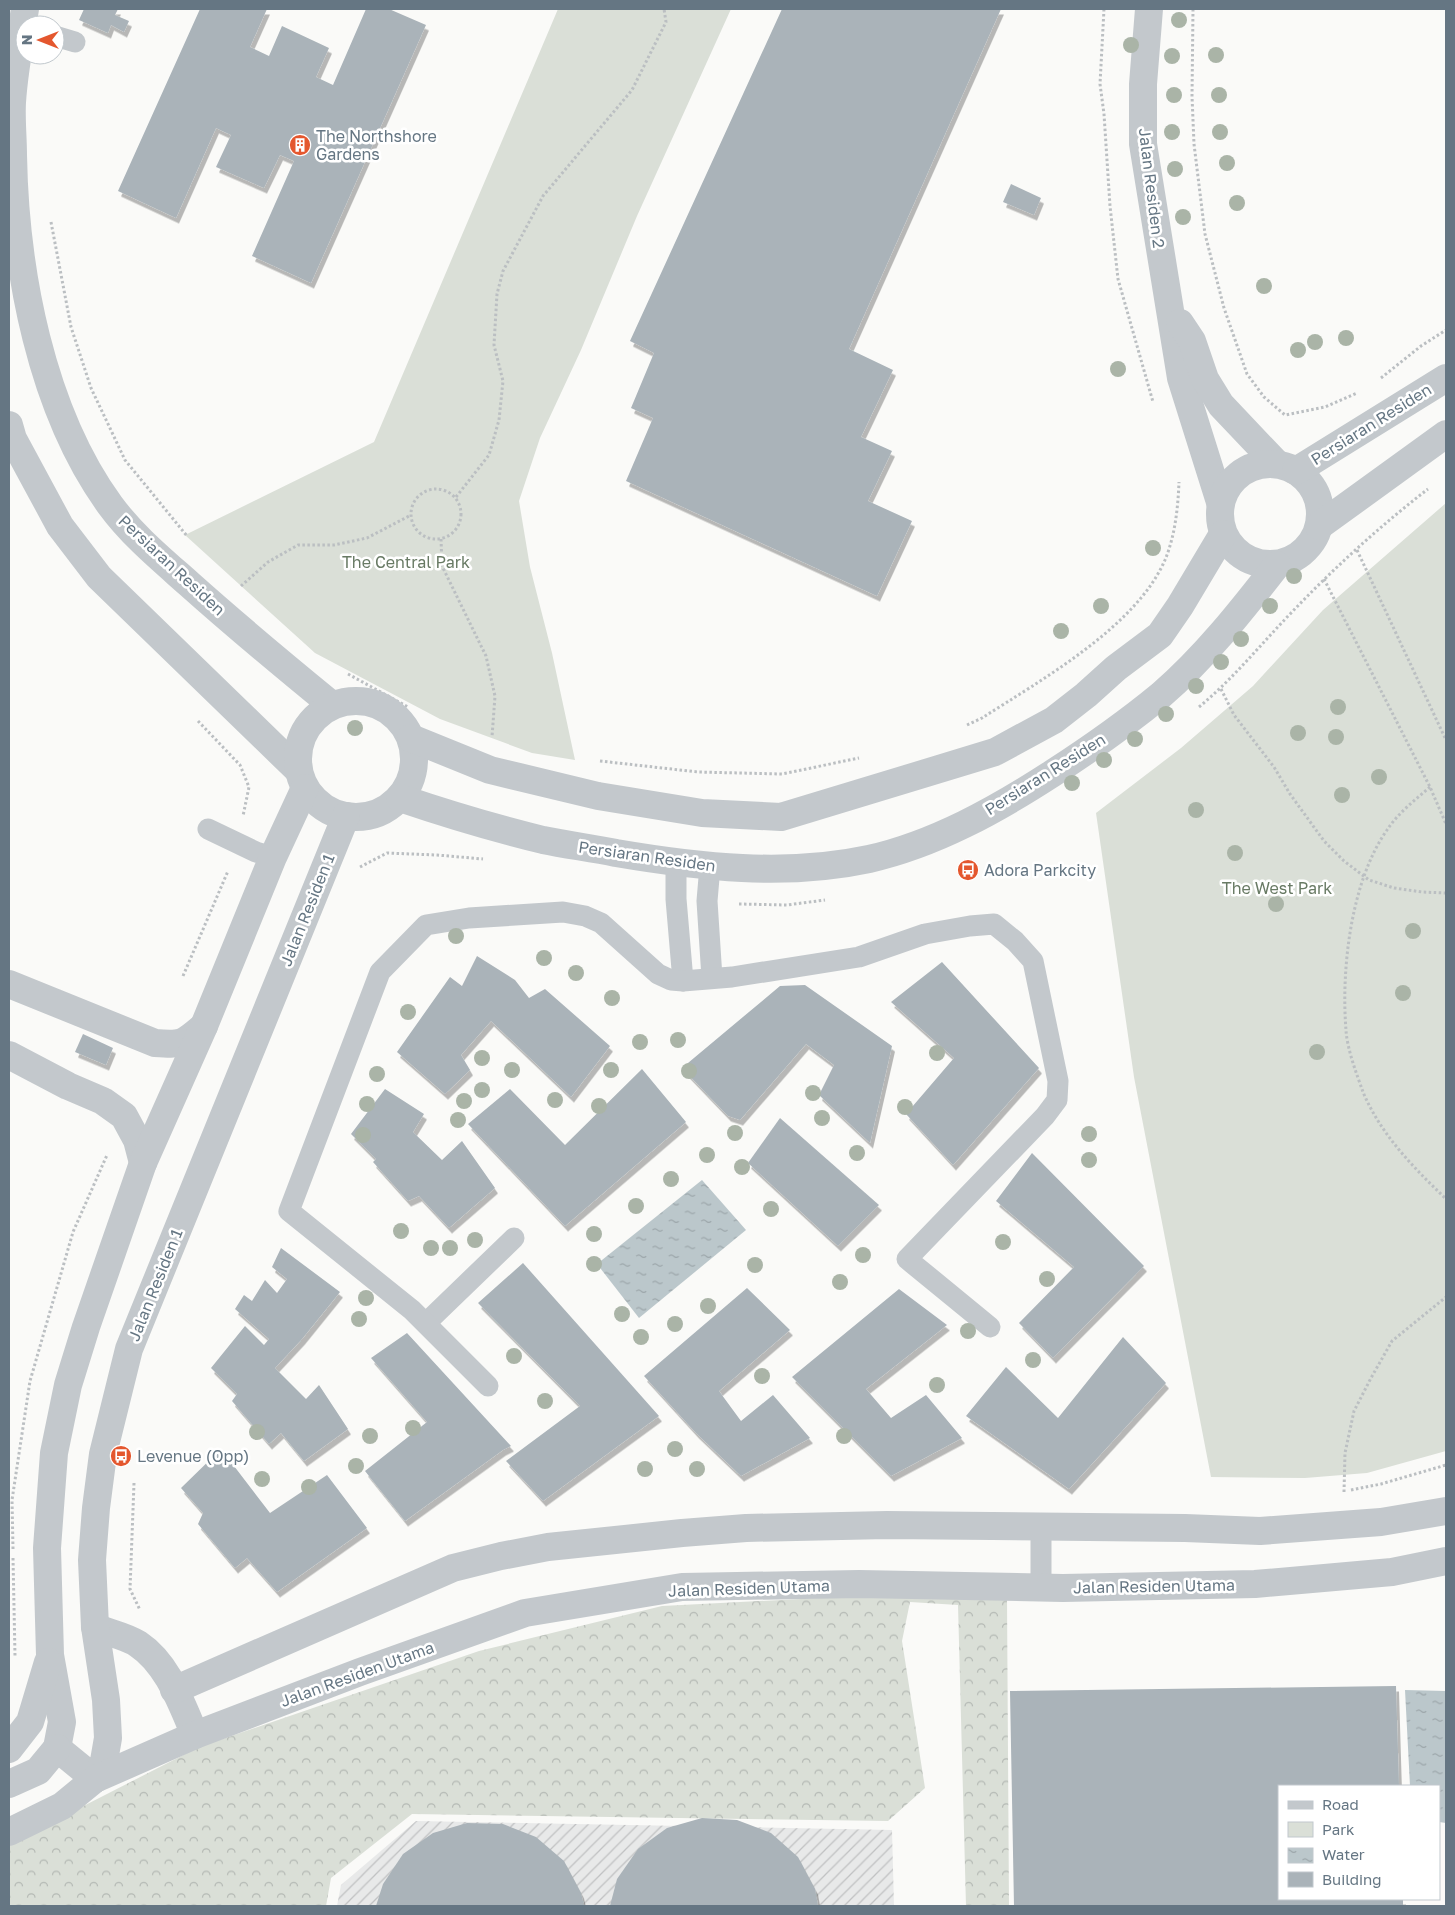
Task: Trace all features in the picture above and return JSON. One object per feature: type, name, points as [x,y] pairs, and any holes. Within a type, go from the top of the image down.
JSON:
[{"type":"street","name":"Jalan Residen 2","points":[[1149,9],[1143,84],[1143,144],[1181,378],[1220,502]]},
{"type":"street","name":"Persiaran Residen","points":[[18,65],[12,102],[14,186],[23,270],[37,338],[59,412],[85,466],[110,506],[146,545],[262,649],[332,705]]},
{"type":"street","name":"Jalan Residen 2","points":[[1170,307],[1192,341],[1206,379],[1221,405],[1286,467]]},
{"type":"street","name":"Persiaran Residen","points":[[1286,467],[1446,378]]},
{"type":"street","points":[[9,425],[13,438],[60,526],[99,577],[302,779],[316,801],[330,811],[346,816],[366,817],[384,810],[400,798],[408,785],[413,769],[414,753],[411,738],[401,721],[387,709],[370,701],[350,700],[332,705],[316,716],[304,732],[298,751],[302,779],[273,858],[204,1026],[143,1162],[68,1385],[54,1453],[47,1548],[50,1655],[62,1722],[57,1748],[38,1771],[9,1784]]},
{"type":"street","points":[[1319,526],[1446,434]]},
{"type":"street","points":[[1258,464],[1286,467],[1308,481],[1316,494],[1320,510],[1319,526],[1311,544],[1296,558],[1277,565],[1260,564],[1245,559],[1232,548],[1223,534],[1219,518],[1220,502],[1228,485],[1241,472],[1258,464]]},
{"type":"street","points":[[411,738],[490,770],[598,796],[702,813],[781,817],[995,752],[1054,720],[1116,668],[1160,635],[1180,606],[1223,534]]},
{"type":"street","name":"Persiaran Residen","points":[[400,798],[457,817],[546,840],[676,863],[784,868],[868,859],[920,844],[1008,802],[1077,758],[1162,694],[1215,640],[1277,565]]},
{"type":"street","name":"Jalan Residen 1","points":[[95,1779],[104,1761],[108,1738],[106,1700],[94,1627],[92,1560],[96,1508],[102,1454],[129,1349],[346,816]]},
{"type":"street","points":[[9,984],[155,1043],[176,1045],[187,1040],[204,1026]]},
{"type":"street","points":[[9,1055],[68,1086],[102,1101],[124,1116],[137,1140],[143,1162]]},
{"type":"street","points":[[174,1690],[453,1568],[539,1549],[746,1528],[887,1526],[1185,1528],[1260,1531],[1382,1522],[1446,1511]]},
{"type":"street","name":"Jalan Residen Utama","points":[[9,1832],[62,1806],[95,1779],[195,1735],[360,1672],[525,1613],[682,1587],[859,1584],[1042,1587],[1255,1584],[1392,1572],[1446,1561]]},
{"type":"street","points":[[94,1627],[137,1643],[155,1658],[174,1690],[195,1735]]},
{"type":"street","points":[[9,1749],[30,1722],[50,1655]]},
{"type":"street","points":[[57,1748],[95,1779]]},
{"type":"lane","points":[[208,829],[273,858]]},
{"type":"lane","points":[[676,863],[676,899],[683,980]]},
{"type":"lane","points":[[710,866],[707,901],[712,978]]},
{"type":"lane","points":[[488,1386],[426,1323],[289,1211],[380,972],[426,925],[469,918],[563,912],[585,916],[601,923],[658,974],[671,980],[732,977],[859,957],[925,934],[994,924],[1015,941],[1033,960],[1058,1081],[1058,1100],[1046,1116],[906,1259],[990,1327]]},
{"type":"lane","points":[[426,1323],[514,1238]]},
{"type":"lane","points":[[1042,1527],[1042,1587]]},
{"type":"path","points":[[456,498],[489,454],[499,420],[503,381],[494,345],[496,294],[503,271],[543,196],[632,90],[666,22],[664,9]]},
{"type":"path","points":[[1104,9],[1100,84],[1118,279],[1153,403]]},
{"type":"path","points":[[1193,9],[1192,96],[1194,144],[1206,234],[1224,308],[1247,374],[1264,397],[1285,415],[1325,407],[1359,392]]},
{"type":"path","points":[[51,220],[71,328],[90,388],[125,460],[192,541]]},
{"type":"path","points":[[1374,384],[1421,346],[1446,330]]},
{"type":"path","points":[[965,726],[982,718],[1088,646],[1121,618],[1147,591],[1165,560],[1177,516],[1179,480]]},
{"type":"path","points":[[437,489],[445,491],[456,498],[461,508],[461,516],[459,525],[448,537],[431,539],[423,536],[416,530],[412,523],[411,515],[416,499],[421,494],[437,489]]},
{"type":"path","points":[[240,587],[268,562],[298,545],[334,545],[367,538],[411,515]]},
{"type":"path","points":[[441,539],[442,566],[486,656],[495,696],[491,745]]},
{"type":"path","points":[[1357,550],[1446,740]]},
{"type":"path","points":[[1324,579],[1430,787],[1446,824]]},
{"type":"path","points":[[233,580],[246,593]]},
{"type":"path","points":[[345,673],[413,709]]},
{"type":"path","points":[[1221,689],[1234,715],[1274,767],[1290,794],[1324,842],[1363,876],[1394,888],[1446,893]]},
{"type":"path","points":[[594,761],[698,772],[782,774],[863,756]]},
{"type":"path","points":[[1430,787],[1405,809],[1387,829],[1369,860],[1363,876],[1356,901],[1346,973],[1346,1032],[1364,1093],[1380,1125],[1404,1157],[1446,1199]]},
{"type":"path","points":[[183,976],[230,866]]},
{"type":"path","points":[[738,904],[787,905]]},
{"type":"path","points":[[1344,1492],[1345,1453],[1354,1411],[1371,1378],[1392,1341],[1446,1297]]},
{"type":"shaded area","points":[[416,1821],[892,1830],[894,1906],[337,1906],[341,1885]]},
{"type":"green space","name":"The Central Park","points":[[558,9],[731,9],[637,216],[581,350],[540,438],[519,501],[530,567],[552,653],[575,760],[532,753],[440,719],[315,653],[185,535],[374,442]]},
{"type":"green space","name":"The West Park","points":[[1446,503],[1446,1451],[1367,1473],[1305,1478],[1211,1477],[1134,1077],[1096,813],[1181,748],[1253,686],[1323,610]]},
{"type":"green space","points":[[880,1595],[1007,1599],[1009,1906],[966,1906],[958,1605],[910,1602],[902,1641],[925,1788],[888,1821],[412,1814],[331,1878],[326,1906],[9,1906],[9,1844],[199,1747],[479,1651],[662,1606]]},
{"type":"water","points":[[702,1180],[746,1230],[639,1318],[597,1264]]},
{"type":"water","points":[[1405,1690],[1446,1691],[1446,1823],[1440,1822],[1440,1785],[1410,1785]]},
{"type":"building","points":[[84,9],[118,9],[115,15],[129,21],[124,32],[111,25],[108,33],[79,20]]},
{"type":"building","name":"The Northshore Gardens","points":[[200,9],[267,9],[250,47],[269,56],[282,26],[329,48],[316,77],[333,85],[366,9],[389,9],[426,25],[311,283],[252,256],[294,161],[280,155],[264,188],[216,167],[231,135],[216,128],[176,218],[118,191]]},
{"type":"building","points":[[782,9],[1001,9],[849,349],[893,370],[861,437],[892,451],[868,501],[912,521],[877,596],[626,481],[653,418],[631,408],[654,353],[630,341]]},
{"type":"building","points":[[1011,184],[1041,198],[1034,215],[1003,202]]},
{"type":"building","points":[[477,956],[515,980],[529,998],[545,989],[610,1046],[571,1097],[491,1021],[461,1055],[470,1070],[445,1094],[397,1052],[450,977],[462,986]]},
{"type":"building","points":[[942,962],[1039,1068],[953,1165],[906,1114],[954,1058],[891,1002]]},
{"type":"building","points":[[805,985],[892,1046],[870,1143],[819,1095],[834,1065],[806,1044],[740,1120],[728,1116],[682,1068],[780,986]]},
{"type":"building","points":[[83,1034],[113,1048],[106,1065],[75,1052]]},
{"type":"building","points":[[642,1069],[686,1122],[565,1226],[468,1124],[510,1089],[565,1145]]},
{"type":"building","points":[[385,1089],[424,1114],[413,1132],[442,1160],[462,1141],[495,1188],[449,1228],[419,1196],[408,1201],[373,1162],[376,1159],[351,1134]]},
{"type":"building","points":[[780,1118],[879,1205],[838,1246],[748,1163]]},
{"type":"building","points":[[1032,1153],[1144,1266],[1053,1358],[1019,1323],[1074,1267],[996,1201]]},
{"type":"building","points":[[281,1248],[340,1292],[302,1339],[275,1368],[306,1399],[319,1385],[348,1429],[304,1461],[281,1433],[269,1444],[232,1401],[237,1394],[211,1368],[245,1326],[264,1345],[269,1339],[235,1309],[244,1295],[252,1301],[265,1280],[277,1293],[287,1279],[272,1267]]},
{"type":"building","points":[[523,1263],[659,1416],[543,1501],[506,1461],[580,1406],[478,1303]]},
{"type":"building","points":[[747,1288],[790,1330],[719,1391],[741,1421],[773,1395],[810,1438],[741,1476],[696,1433],[644,1376]]},
{"type":"building","points":[[899,1289],[947,1325],[866,1389],[891,1418],[926,1395],[962,1438],[891,1476],[792,1377]]},
{"type":"building","points":[[407,1333],[511,1446],[405,1521],[365,1471],[427,1422],[371,1358]]},
{"type":"building","points":[[1123,1337],[1166,1383],[1069,1489],[966,1416],[1006,1367],[1058,1418]]},
{"type":"building","points":[[221,1449],[270,1513],[327,1475],[367,1528],[277,1592],[247,1558],[235,1568],[198,1524],[203,1513],[181,1488]]},
{"type":"building","points":[[1396,1686],[1399,1785],[1278,1785],[1278,1900],[1403,1900],[1403,1906],[1014,1906],[1010,1691]]},
{"type":"building","points":[[702,1818],[737,1820],[771,1833],[798,1857],[815,1889],[818,1906],[610,1906],[617,1879],[638,1849],[667,1828]]},
{"type":"building","points":[[467,1823],[503,1824],[536,1837],[564,1861],[581,1893],[584,1906],[376,1906],[383,1884],[403,1854],[433,1833]]},
{"type":"place","name":"The Northshore Gardens","points":[[300,145]]},
{"type":"place","name":"Adora Parkcity","points":[[968,870]]},
{"type":"place","name":"Levenue (Opp)","points":[[121,1456]]}]
